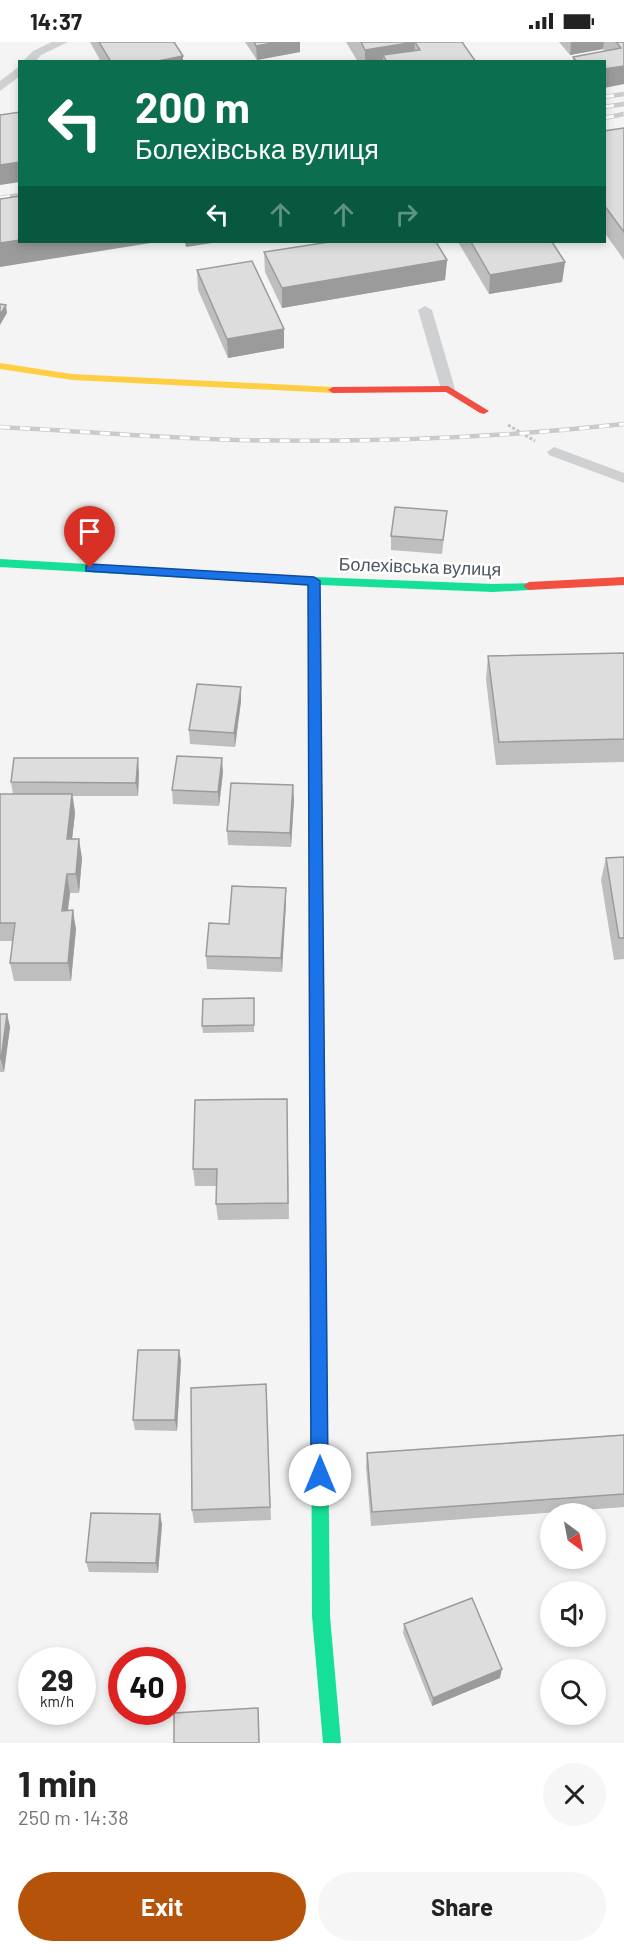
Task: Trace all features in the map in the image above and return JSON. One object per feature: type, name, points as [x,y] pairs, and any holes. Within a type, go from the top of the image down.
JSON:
[{"type":"street","points":[[0,366],[72,377],[305,390],[448,389],[484,411]]},
{"type":"street","name":"Болехівська вулиця","points":[[0,564],[494,588],[624,581]]},
{"type":"street","points":[[314,581],[321,1616],[332,1743]]},
{"type":"lane","points":[[30,60],[37,53],[62,42]]},
{"type":"lane","points":[[0,87],[18,71]]},
{"type":"lane","points":[[425,310],[448,389]]},
{"type":"lane","points":[[554,452],[624,478]]},
{"type":"path","points":[[484,411],[554,452]]},
{"type":"building","points":[[99,42],[174,42],[183,56],[163,60],[110,60]]},
{"type":"building","points":[[254,42],[278,42],[256,46]]},
{"type":"building","points":[[361,42],[415,42],[365,50]]},
{"type":"building","points":[[415,42],[462,42],[475,60],[386,60],[383,55],[420,50]]},
{"type":"building","points":[[616,42],[624,42],[624,66],[606,69],[606,60],[575,60],[573,57],[621,48]]},
{"type":"building","points":[[18,112],[18,162],[0,165],[0,115]]},
{"type":"building","points":[[624,128],[624,232],[606,208],[606,131]]},
{"type":"building","points":[[18,196],[18,240],[0,243],[0,199]]},
{"type":"building","points":[[322,243],[437,243],[447,260],[282,288],[264,252]]},
{"type":"building","points":[[472,243],[553,243],[565,262],[490,275]]},
{"type":"building","points":[[252,261],[284,329],[227,339],[197,270]]},
{"type":"building","points":[[0,304],[6,305],[0,315]]},
{"type":"building","points":[[395,507],[447,511],[443,540],[391,536]]},
{"type":"building","points":[[624,653],[624,739],[499,742],[488,656]]},
{"type":"building","points":[[197,684],[241,687],[234,733],[189,730]]},
{"type":"building","points":[[177,756],[222,758],[218,792],[172,790]]},
{"type":"building","points":[[14,758],[138,758],[136,783],[11,782]]},
{"type":"building","points":[[231,783],[293,785],[290,833],[227,831]]},
{"type":"building","points":[[0,794],[72,794],[67,839],[79,839],[76,874],[67,874],[62,911],[73,910],[68,963],[10,963],[15,923],[0,923]]},
{"type":"building","points":[[624,857],[624,938],[619,938],[606,858]]},
{"type":"building","points":[[232,886],[286,888],[281,958],[206,956],[209,923],[229,924]]},
{"type":"building","points":[[254,998],[254,1025],[202,1026],[203,999]]},
{"type":"building","points":[[0,1014],[7,1014],[1,1059],[0,1059]]},
{"type":"building","points":[[287,1099],[288,1203],[216,1204],[217,1169],[193,1169],[195,1100]]},
{"type":"building","points":[[138,1350],[179,1350],[175,1420],[133,1420]]},
{"type":"building","points":[[266,1384],[270,1507],[192,1510],[191,1388]]},
{"type":"building","points":[[624,1435],[624,1494],[372,1512],[367,1453]]},
{"type":"building","points":[[91,1513],[160,1514],[156,1563],[86,1562]]},
{"type":"building","points":[[472,1598],[502,1669],[433,1698],[404,1624]]},
{"type":"building","points":[[258,1708],[259,1743],[174,1743],[174,1725],[186,1725],[186,1712]]},
{"type":"railway","points":[[606,97],[624,94]]},
{"type":"railway","points":[[606,107],[624,104]]},
{"type":"railway","points":[[606,118],[624,114]]},
{"type":"railway","points":[[0,198],[18,195]]},
{"type":"railway","points":[[0,427],[207,439],[334,441],[479,436],[624,424]]},
{"type":"traffic: fast","points":[[0,563],[314,581],[493,588],[529,586]]},
{"type":"traffic: fast","points":[[314,581],[317,991]]},
{"type":"traffic: fast","points":[[319,1339],[321,1616],[332,1743]]},
{"type":"traffic: slow","points":[[0,366],[72,377],[333,390]]},
{"type":"traffic: slow","points":[[317,991],[319,1339]]},
{"type":"traffic: jam","points":[[333,390],[448,389],[484,411]]},
{"type":"traffic: jam","points":[[529,586],[624,581]]},
{"type":"route","points":[[90,568],[314,581],[320,1475]]}]
